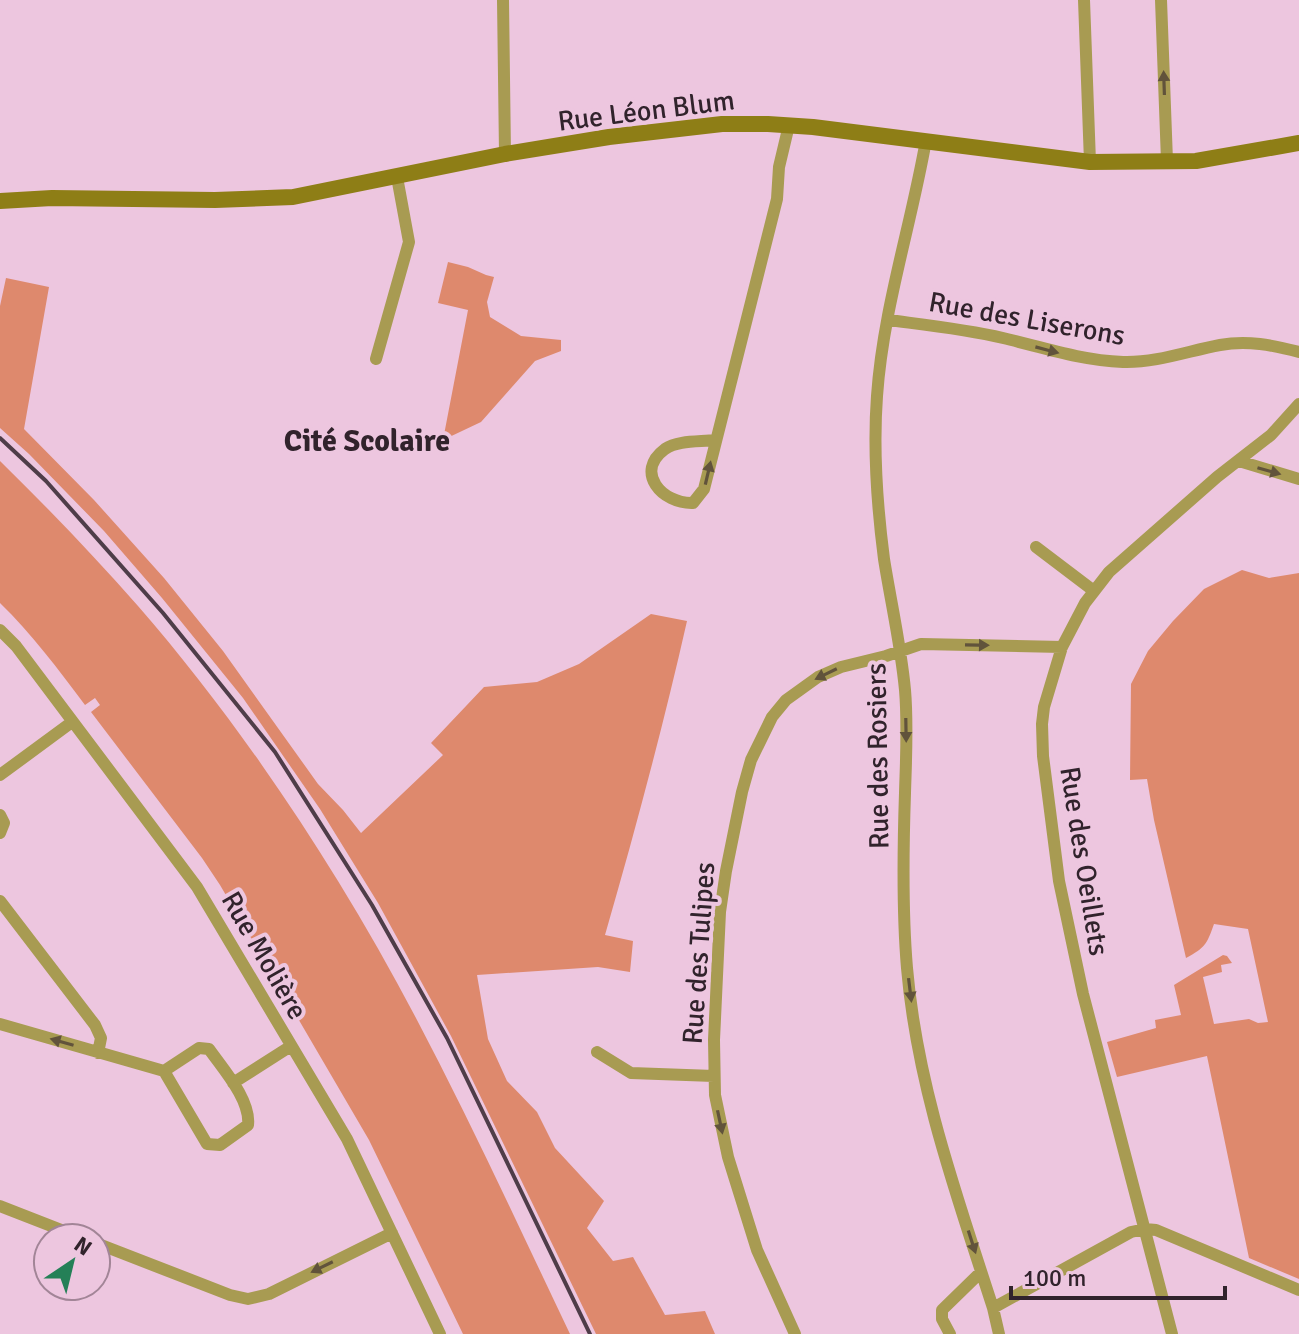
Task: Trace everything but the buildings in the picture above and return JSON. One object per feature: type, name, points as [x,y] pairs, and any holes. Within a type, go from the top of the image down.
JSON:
[{"type":"street","points":[[503,0],[505,154]]},
{"type":"street","points":[[1084,0],[1090,162]]},
{"type":"street","points":[[1161,0],[1167,161]]},
{"type":"street","name":"Rue Léon Blum","points":[[0,201],[293,197],[505,154],[609,137],[722,124],[789,125],[1090,162],[1196,161],[1299,143]]},
{"type":"street","points":[[715,440],[674,445],[658,456],[652,472],[653,480],[664,495],[683,503],[693,503],[699,498],[707,480],[777,199],[779,167],[789,125]]},
{"type":"street","name":"Rue des Rosiers","points":[[926,140],[888,320],[877,394],[876,469],[884,558],[905,693],[903,884],[910,994],[940,1145],[999,1334]]},
{"type":"street","points":[[376,359],[409,242],[397,177]]},
{"type":"street","name":"Rue des Liserons","points":[[888,320],[960,329],[1091,360],[1153,360],[1241,343],[1299,352]]},
{"type":"street","name":"Rue des Oeillets","points":[[1172,1334],[1083,994],[1059,881],[1043,756],[1042,724],[1047,693],[1062,647],[1073,623],[1109,572],[1217,477],[1271,435],[1299,404]]},
{"type":"street","points":[[1239,461],[1299,479]]},
{"type":"street","points":[[1036,547],[1094,591]]},
{"type":"street","name":"Rue Molière","points":[[0,630],[16,646],[186,871],[347,1139],[440,1334]]},
{"type":"street","name":"Rue des Tulipes","points":[[795,1334],[768,1278],[740,1198],[720,1122],[714,1076],[716,978],[724,885],[742,792],[756,747],[772,717],[786,700],[818,677],[841,667],[921,644],[1062,647]]},
{"type":"street","points":[[0,775],[72,722]]},
{"type":"street","points":[[0,815],[4,823],[0,833]]},
{"type":"street","points":[[0,901],[95,1025],[101,1038],[98,1053]]},
{"type":"street","points":[[0,1024],[164,1071],[207,1144],[220,1145],[248,1125],[249,1114],[233,1083],[209,1049],[199,1048],[164,1071]]},
{"type":"street","points":[[233,1083],[291,1046]]},
{"type":"street","points":[[597,1052],[631,1073],[714,1076]]},
{"type":"street","points":[[0,1206],[41,1222]]},
{"type":"street","points":[[993,1308],[1131,1232],[1145,1229],[1156,1230],[1299,1290]]},
{"type":"street","points":[[112,1249],[230,1295],[248,1299],[269,1294],[392,1233]]},
{"type":"street","points":[[950,1334],[942,1319],[942,1310],[981,1272]]},
{"type":"shaded area","points":[[448,262],[494,277],[487,302],[490,317],[521,336],[561,340],[561,351],[535,361],[481,422],[443,440],[468,310],[438,303]]},
{"type":"shaded area","points":[[6,278],[49,287],[24,429],[164,578],[223,651],[318,784],[361,833],[443,755],[431,743],[484,687],[537,682],[579,664],[651,614],[687,621],[605,935],[633,941],[630,972],[598,967],[477,975],[488,1039],[507,1081],[537,1112],[555,1148],[604,1201],[587,1228],[613,1261],[633,1257],[665,1315],[705,1311],[715,1334],[596,1334],[451,1036],[378,903],[320,809],[243,698],[162,598],[104,531],[0,428],[0,306]]},
{"type":"shaded area","points":[[0,461],[88,551],[165,638],[244,739],[292,809],[402,991],[570,1334],[463,1334],[369,1140],[220,885],[91,712],[100,705],[95,698],[85,705],[34,639],[0,603]]},
{"type":"shaded area","points":[[1242,570],[1269,578],[1299,573],[1299,1279],[1249,1258],[1207,1056],[1117,1077],[1107,1042],[1156,1028],[1155,1020],[1181,1015],[1174,985],[1223,955],[1232,963],[1221,965],[1222,972],[1203,977],[1214,1024],[1249,1019],[1258,1023],[1268,1022],[1248,929],[1214,924],[1204,945],[1186,958],[1147,779],[1130,780],[1131,684],[1148,651],[1204,589]]},
{"type":"railway","points":[[0,438],[46,481],[163,613],[275,752],[372,905],[447,1038],[590,1334]]},
{"type":"district","name":"Cité Scolaire","points":[[367,441]]}]
